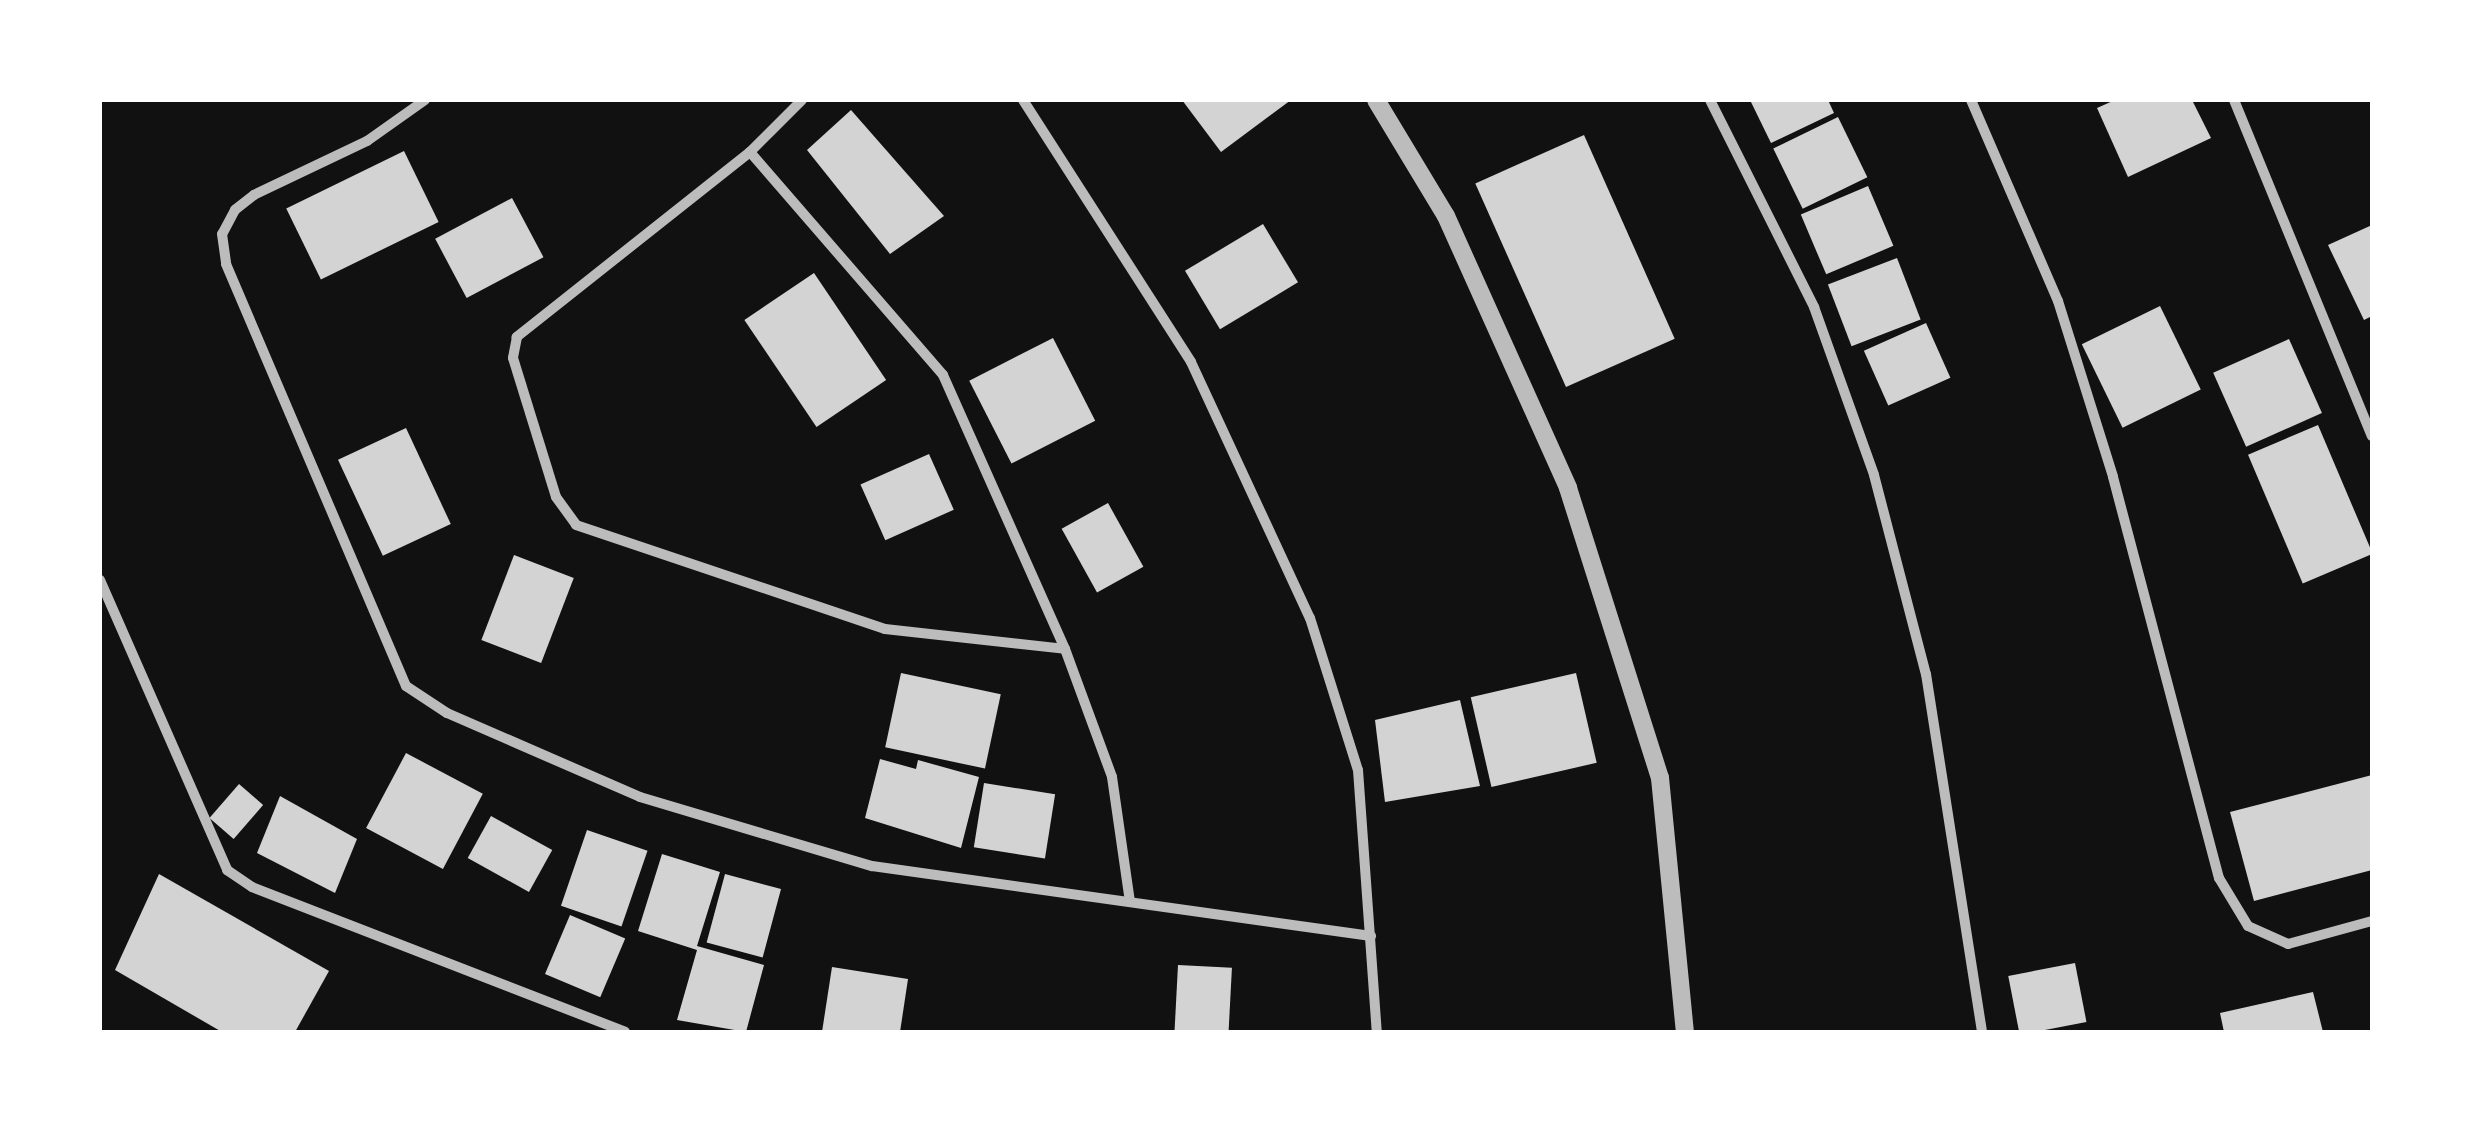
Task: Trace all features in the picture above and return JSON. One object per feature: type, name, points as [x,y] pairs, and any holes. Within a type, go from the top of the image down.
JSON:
[{"type":"street","points":[[425,100],[368,141],[254,195],[236,210],[222,234],[226,264],[406,686],[447,713],[640,797],[872,866],[1371,936]]},
{"type":"street","points":[[802,100],[750,152],[517,337],[513,358],[556,497],[576,525],[885,629],[1065,649]]},
{"type":"street","points":[[1023,100],[1191,362],[1310,618],[1358,770],[1377,1032]]},
{"type":"street","points":[[1376,100],[1446,216],[1568,488],[1660,778],[1685,1032]]},
{"type":"street","points":[[1710,100],[1814,307],[1874,474],[1926,674],[1982,1032]]},
{"type":"street","points":[[1971,100],[2058,301],[2113,478],[2219,878],[2248,926],[2288,944],[2372,921]]},
{"type":"street","points":[[2234,100],[2372,436]]},
{"type":"street","points":[[750,152],[943,375],[1065,649],[1112,777],[1130,902]]},
{"type":"street","points":[[100,580],[227,870],[252,887],[624,1032]]},
{"type":"building","points":[[1182,100],[1291,100],[1221,152]]},
{"type":"building","points":[[1750,100],[1828,100],[1834,113],[1771,143]]},
{"type":"building","points":[[2115,100],[2192,100],[2211,138],[2128,177],[2097,108]]},
{"type":"building","points":[[851,110],[944,216],[890,254],[807,150]]},
{"type":"building","points":[[1838,117],[1867,177],[1803,209],[1773,149]]},
{"type":"building","points":[[1584,135],[1675,339],[1566,387],[1475,183]]},
{"type":"building","points":[[404,151],[439,222],[321,279],[286,208]]},
{"type":"building","points":[[1868,186],[1893,246],[1826,274],[1801,215]]},
{"type":"building","points":[[512,198],[543,257],[467,298],[435,239]]},
{"type":"building","points":[[1263,224],[1298,282],[1220,329],[1185,271]]},
{"type":"building","points":[[2372,225],[2372,316],[2364,320],[2328,245]]},
{"type":"building","points":[[1897,258],[1921,320],[1852,346],[1828,285]]},
{"type":"building","points":[[814,273],[886,380],[816,427],[744,320]]},
{"type":"building","points":[[2160,306],[2201,390],[2123,428],[2082,344]]},
{"type":"building","points":[[1926,323],[1950,378],[1888,405],[1864,351]]},
{"type":"building","points":[[1053,338],[1095,421],[1011,464],[969,381]]},
{"type":"building","points":[[2289,339],[2322,413],[2246,447],[2213,373]]},
{"type":"building","points":[[2318,425],[2372,554],[2303,584],[2248,455]]},
{"type":"building","points":[[406,428],[451,524],[383,556],[338,460]]},
{"type":"building","points":[[929,454],[954,510],[885,540],[860,485]]},
{"type":"building","points":[[1108,503],[1143,567],[1097,593],[1062,529]]},
{"type":"building","points":[[514,555],[574,578],[541,663],[481,640]]},
{"type":"building","points":[[901,673],[1001,694],[985,769],[885,747]]},
{"type":"building","points":[[1576,673],[1597,763],[1491,787],[1471,697]]},
{"type":"building","points":[[1460,700],[1480,786],[1385,802],[1375,720]]},
{"type":"building","points":[[406,753],[483,794],[443,869],[366,828]]},
{"type":"building","points":[[880,759],[916,769],[918,760],[979,777],[961,848],[865,818]]},
{"type":"building","points":[[2372,775],[2372,870],[2254,901],[2230,812]]},
{"type":"building","points":[[984,783],[1055,794],[1045,858],[974,847]]},
{"type":"building","points":[[239,784],[263,805],[234,839],[209,818]]},
{"type":"building","points":[[280,796],[357,839],[335,893],[257,853]]},
{"type":"building","points":[[491,816],[552,850],[529,892],[468,858]]},
{"type":"building","points":[[587,830],[648,851],[621,926],[561,906]]},
{"type":"building","points":[[662,854],[720,872],[697,946],[764,965],[746,1032],[677,1020],[697,950],[638,931]]},
{"type":"building","points":[[159,874],[329,971],[295,1032],[222,1032],[115,970]]},
{"type":"building","points":[[725,874],[781,889],[763,958],[707,943]]},
{"type":"building","points":[[570,915],[625,938],[600,997],[545,974]]},
{"type":"building","points":[[2075,963],[2086,1022],[2019,1032],[2008,976]]},
{"type":"building","points":[[1178,965],[1232,968],[1229,1032],[1174,1032]]},
{"type":"building","points":[[832,967],[908,979],[900,1032],[822,1032]]},
{"type":"building","points":[[2313,992],[2323,1032],[2224,1032],[2220,1013]]}]
